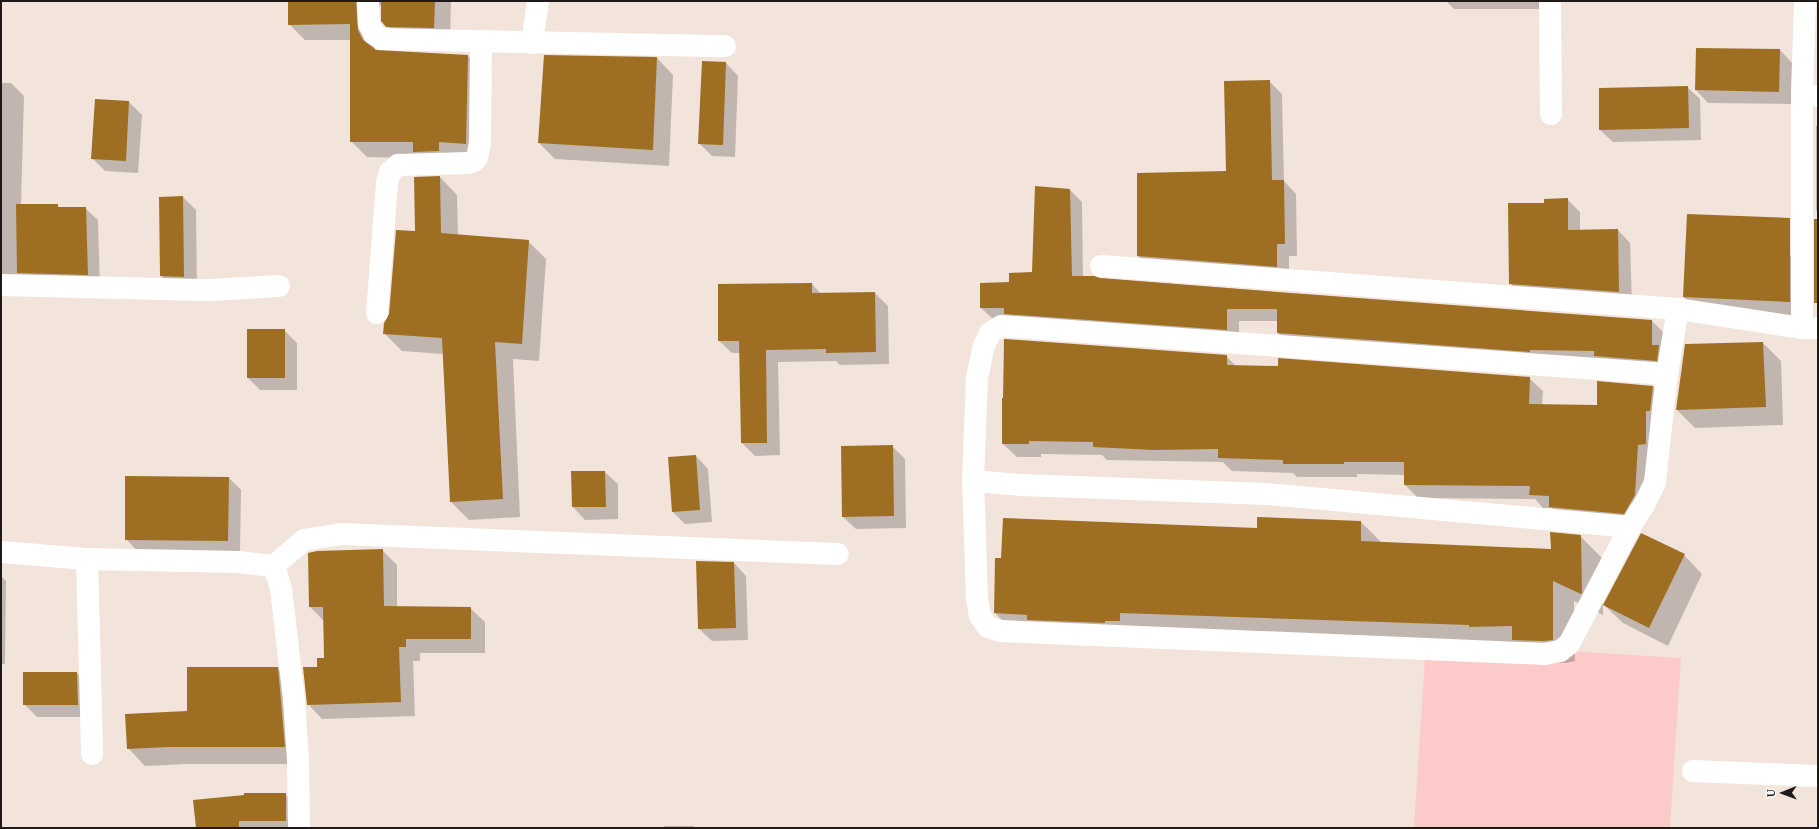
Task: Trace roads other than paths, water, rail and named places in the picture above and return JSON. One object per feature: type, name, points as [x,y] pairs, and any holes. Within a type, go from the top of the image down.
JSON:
[{"type":"street","points":[[368,1],[369,24],[374,34],[382,39],[725,46]]},
{"type":"street","points":[[532,43],[538,1]]},
{"type":"street","points":[[1550,1],[1551,114]]},
{"type":"street","points":[[1101,266],[1678,310],[1810,328],[1810,96],[1805,1]]},
{"type":"street","points":[[377,313],[387,183],[390,172],[398,165],[468,163],[477,158],[480,142],[481,41]]},
{"type":"street","points":[[1,285],[212,290],[279,286]]},
{"type":"street","points":[[1667,374],[1001,326],[990,333],[984,346],[977,378],[973,481],[975,575],[980,616],[988,627],[1001,631],[1545,654],[1560,651],[1569,644],[1655,482],[1667,374],[1678,310]]},
{"type":"street","points":[[973,481],[1021,485],[1268,494],[1630,527]]},
{"type":"street","points":[[1,552],[87,559],[239,562],[274,566],[304,540],[340,534],[838,554]]},
{"type":"street","points":[[87,559],[92,754]]},
{"type":"street","points":[[274,566],[281,589],[294,700],[298,760],[299,828]]},
{"type":"street","points":[[1693,771],[1818,776]]}]
